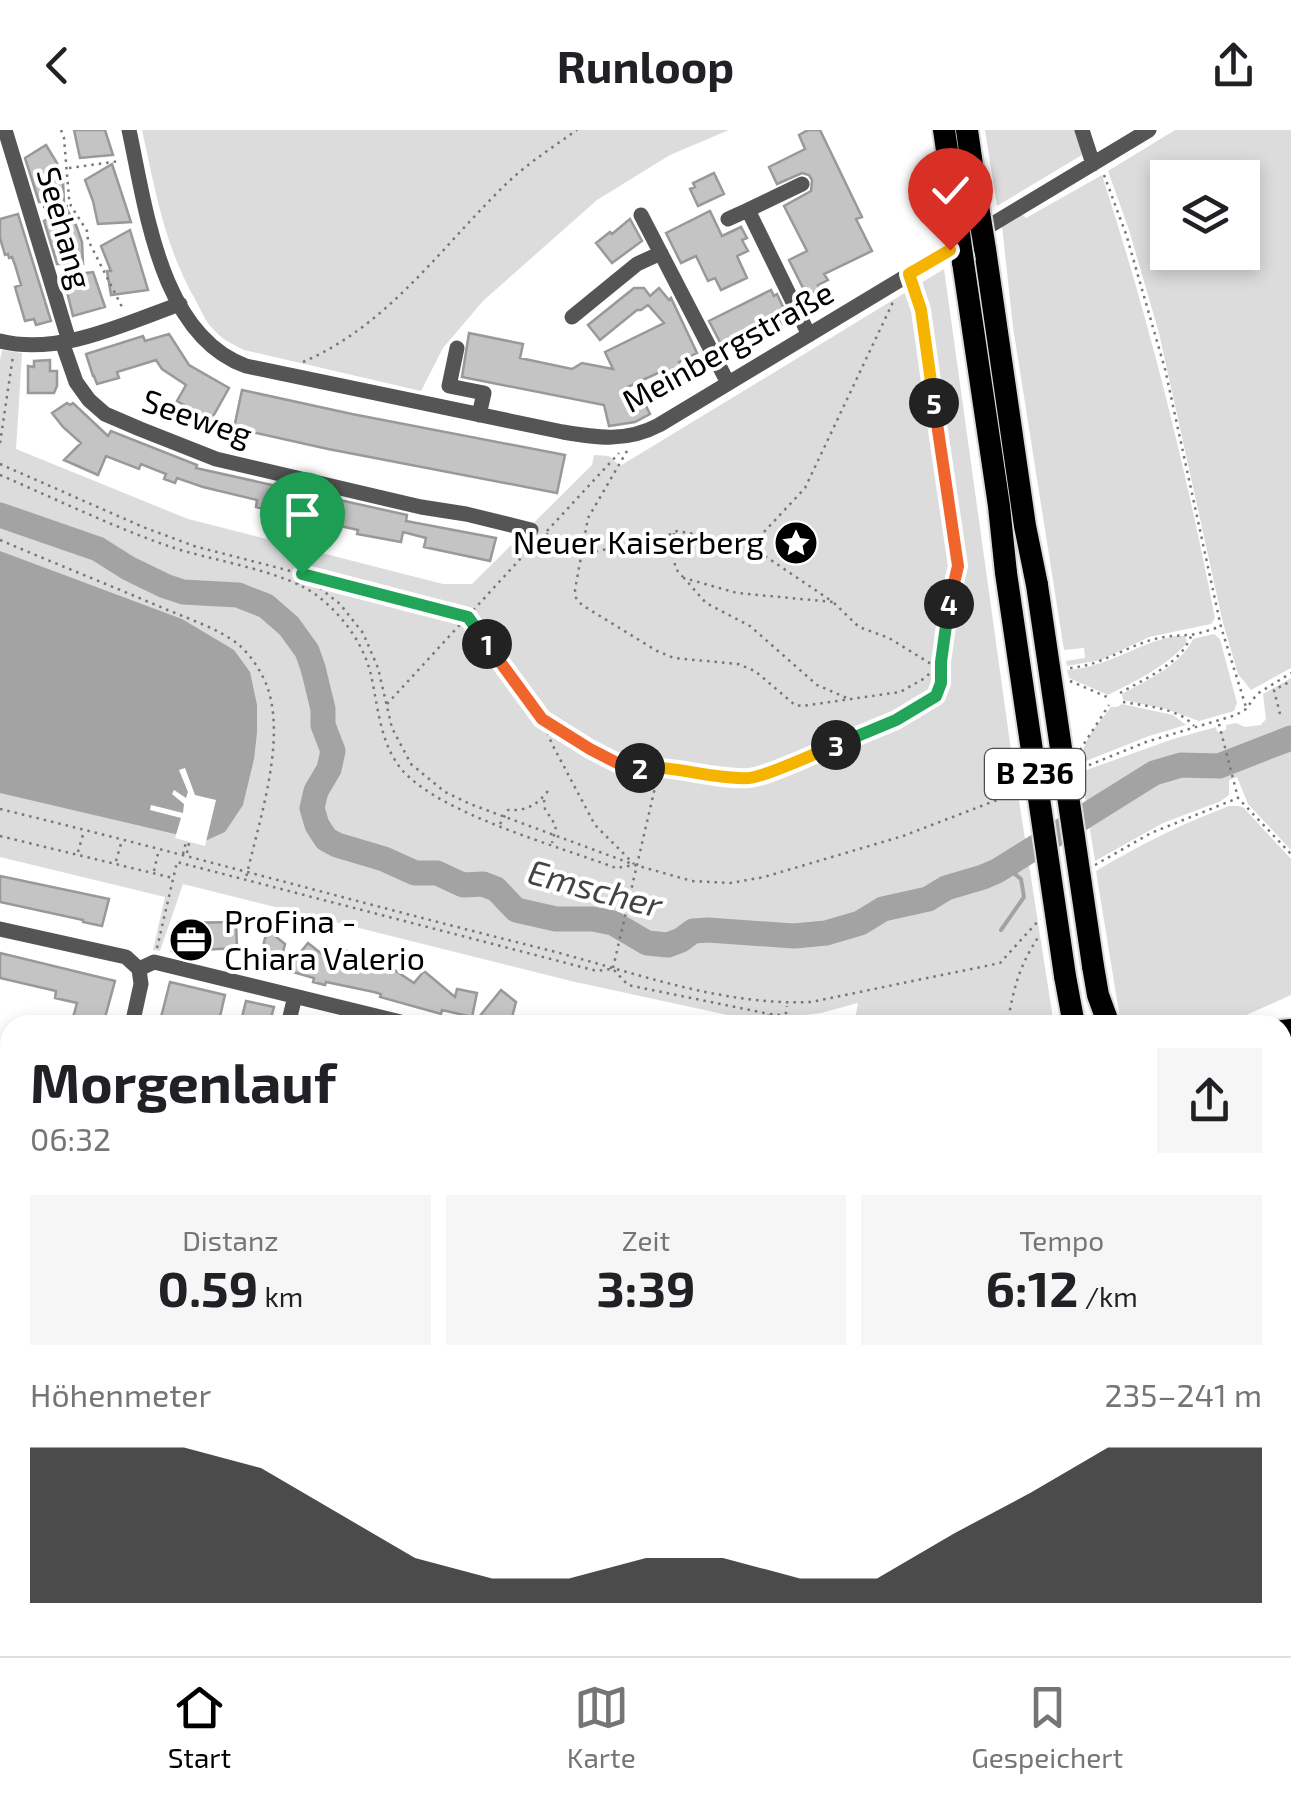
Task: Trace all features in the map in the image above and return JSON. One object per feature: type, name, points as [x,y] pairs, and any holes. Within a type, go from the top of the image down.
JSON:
[{"type":"highway","name":"B 236","points":[[944,130],[1072,1015]]},
{"type":"highway","name":"B 236","points":[[967,130],[1099,1015]]},
{"type":"highway","points":[[1098,995],[1105,1015]]},
{"type":"street","name":"Seehang","points":[[5,130],[65,342]]},
{"type":"street","points":[[0,341],[27,346],[65,342],[180,304],[164,276],[155,248],[129,130]]},
{"type":"street","points":[[1082,130],[1098,168]]},
{"type":"street","name":"Meinbergstraße","points":[[180,304],[216,352],[234,362],[590,436],[628,436],[650,430],[909,274],[1098,168],[1149,130]]},
{"type":"street","points":[[728,219],[802,184]]},
{"type":"street","points":[[748,210],[809,335]]},
{"type":"street","points":[[642,215],[728,383]]},
{"type":"street","points":[[572,317],[638,264],[661,252]]},
{"type":"street","points":[[909,274],[921,310],[958,566]]},
{"type":"street","name":"Seeweg","points":[[65,342],[76,382],[88,400],[105,414],[140,429],[216,459],[538,532]]},
{"type":"street","points":[[456,348],[449,386],[484,393],[479,415]]},
{"type":"street","points":[[0,930],[126,957],[139,969],[141,984],[134,1015]]},
{"type":"street","points":[[139,969],[154,962],[372,1015]]},
{"type":"street","points":[[290,1015],[295,996]]},
{"type":"path","name":"Seehang","points":[[61,130],[71,206],[87,231],[122,307]]},
{"type":"path","points":[[279,373],[338,344],[384,311],[498,192],[532,161],[577,130]]},
{"type":"path","points":[[68,168],[136,159]]},
{"type":"path","points":[[1098,168],[1126,234],[1165,370],[1221,626],[1246,709]]},
{"type":"path","points":[[28,208],[71,206]]},
{"type":"path","points":[[764,532],[804,488],[897,294]]},
{"type":"path","points":[[0,443],[12,363]]},
{"type":"path","points":[[627,451],[592,508],[575,590],[582,605],[674,658],[738,664],[755,671],[802,706],[900,692],[912,687],[941,662]]},
{"type":"path","points":[[612,460],[620,452]]},
{"type":"path","points":[[0,464],[194,546],[468,617],[542,719],[595,825],[635,865]]},
{"type":"path","points":[[0,475],[169,546],[298,584],[318,596],[354,634],[370,670],[388,746],[402,770],[432,794],[499,826],[616,868],[635,865]]},
{"type":"path","points":[[581,555],[677,530],[735,541]]},
{"type":"path","points":[[538,532],[583,544]]},
{"type":"path","points":[[674,533],[675,568],[706,603],[750,626],[817,685],[848,699]]},
{"type":"path","points":[[0,540],[201,624],[238,644],[257,666],[269,691],[272,764],[246,880]]},
{"type":"path","points":[[766,556],[833,602],[859,627],[889,638],[936,667]]},
{"type":"path","points":[[542,719],[623,766],[660,766],[753,778],[896,720],[936,696],[958,566]]},
{"type":"path","points":[[298,584],[302,574]]},
{"type":"path","points":[[302,574],[340,604],[363,633],[378,668],[392,728],[411,764],[445,792],[635,865],[692,880],[731,883],[764,877],[903,836],[1030,788]]},
{"type":"path","points":[[684,578],[737,592],[833,602]]},
{"type":"path","points":[[386,705],[468,617]]},
{"type":"path","points":[[1062,668],[1091,665],[1150,640],[1191,635],[1221,626]]},
{"type":"path","points":[[1120,692],[1182,652],[1191,635]]},
{"type":"path","points":[[1082,768],[1146,742],[1219,724],[1246,709],[1258,694],[1291,673]]},
{"type":"path","points":[[1064,679],[1107,697]]},
{"type":"path","points":[[1280,714],[1274,690],[1291,681]]},
{"type":"path","points":[[1123,702],[1174,713],[1195,727]]},
{"type":"path","points":[[1074,760],[1109,705]]},
{"type":"path","points":[[1219,724],[1238,798],[1291,854]]},
{"type":"path","points":[[613,969],[660,766]]},
{"type":"path","points":[[499,826],[508,810],[528,808],[548,791]]},
{"type":"path","points":[[544,796],[545,809],[556,826],[552,844]]},
{"type":"path","points":[[1082,872],[1152,833],[1238,798]]},
{"type":"path","points":[[0,809],[683,987],[787,1003],[811,1002],[1000,963],[1044,915],[1043,928],[1015,982],[1009,1015]]},
{"type":"path","points":[[78,855],[84,830]]},
{"type":"path","points":[[0,836],[174,878]]},
{"type":"path","points":[[115,864],[122,839]]},
{"type":"path","points":[[159,936],[177,862],[187,842]]},
{"type":"path","points":[[153,873],[159,848]]},
{"type":"path","points":[[177,862],[597,971],[613,969]]},
{"type":"path","points":[[613,969],[628,985],[769,1014],[786,1012],[787,1003]]},
{"type":"shaded area","points":[[142,130],[729,130],[670,155],[597,200],[483,301],[443,348],[421,391],[244,350],[215,332],[176,260]]},
{"type":"shaded area","points":[[985,130],[1076,130],[1082,155],[997,206]]},
{"type":"shaded area","points":[[1175,130],[1291,130],[1291,668],[1251,690],[1238,674],[1223,623],[1159,333],[1108,171]]},
{"type":"shaded area","points":[[1102,175],[1165,395],[1215,618],[1211,624],[1149,637],[1101,660],[1067,666],[1066,661],[1085,658],[1084,648],[1064,650],[1013,327],[1002,226],[1022,214],[1026,218]]},
{"type":"shaded area","points":[[944,269],[1052,1015],[856,1015],[858,1003],[804,1015],[727,1015],[571,981],[183,884],[160,951],[153,950],[165,897],[0,857],[2,350],[22,353],[16,449],[188,519],[443,584],[472,584],[592,465],[594,455],[609,456],[620,466]]},
{"type":"shaded area","points":[[0,551],[182,619],[234,650],[250,672],[257,705],[257,733],[243,805],[225,832],[205,841],[0,793]]},
{"type":"shaded area","points":[[1214,634],[1220,639],[1237,703],[1234,711],[1199,721],[1123,700],[1122,694],[1171,665],[1193,639]]},
{"type":"shaded area","points":[[1175,636],[1185,636],[1187,643],[1178,652],[1150,673],[1108,695],[1069,678],[1067,670],[1096,665]]},
{"type":"shaded area","points":[[1291,678],[1291,850],[1248,804],[1237,777],[1229,780],[1229,795],[1221,801],[1163,823],[1095,861],[1081,772],[1216,727],[1217,732],[1236,723],[1245,727],[1261,725],[1266,719],[1263,694]]},
{"type":"shaded area","points":[[1122,704],[1173,715],[1186,725],[1081,763],[1092,733],[1111,707]]},
{"type":"shaded area","points":[[1229,806],[1244,808],[1291,859],[1291,995],[1246,1015],[1119,1015],[1096,871]]},
{"type":"pier","points":[[185,768],[195,795],[216,800],[205,846],[175,838],[181,818],[150,810],[151,805],[183,813],[184,804],[172,794],[174,790],[186,798],[188,792],[179,770]]},
{"type":"building","points":[[74,130],[105,130],[113,155],[80,158]]},
{"type":"building","points":[[820,130],[862,217],[856,219],[872,251],[824,274],[828,280],[807,296],[789,260],[807,251],[784,206],[811,191],[812,180],[802,173],[777,184],[769,167],[805,149],[799,135]]},
{"type":"building","points":[[46,145],[63,181],[64,202],[39,202],[25,158]]},
{"type":"building","points":[[112,164],[131,222],[98,224],[85,180]]},
{"type":"building","points":[[714,173],[724,194],[698,206],[690,189],[695,187],[693,183]]},
{"type":"building","points":[[66,208],[82,242],[83,264],[57,264],[44,221]]},
{"type":"building","points":[[710,211],[722,236],[741,227],[747,238],[742,240],[748,251],[737,256],[747,278],[721,290],[715,278],[708,281],[696,256],[681,263],[666,233]]},
{"type":"building","points":[[18,214],[51,321],[36,325],[34,319],[25,321],[15,287],[21,285],[15,265],[12,257],[5,255],[0,238],[0,219]]},
{"type":"building","points":[[630,219],[642,241],[612,263],[596,243]]},
{"type":"building","points":[[130,230],[148,290],[111,295],[107,271],[111,271],[101,246]]},
{"type":"building","points":[[93,272],[105,307],[73,316],[66,288],[78,274]]},
{"type":"building","points":[[634,288],[644,288],[650,296],[659,288],[671,298],[697,353],[679,362],[684,371],[664,381],[660,372],[623,389],[633,410],[645,404],[650,414],[635,422],[609,426],[604,405],[462,377],[469,333],[523,344],[520,358],[572,369],[582,363],[613,369],[605,352],[664,323],[648,305],[600,340],[588,325]]},
{"type":"building","points":[[771,290],[785,311],[777,315],[781,325],[745,342],[742,336],[722,346],[709,321]]},
{"type":"building","points":[[169,334],[189,365],[229,388],[211,420],[177,401],[186,385],[162,369],[156,360],[117,372],[119,378],[97,384],[93,376],[86,354],[143,336],[145,341]]},
{"type":"building","points":[[50,360],[50,371],[57,371],[54,393],[28,393],[28,366],[34,367],[34,361]]},
{"type":"building","points":[[242,390],[565,455],[557,493],[234,428]]},
{"type":"building","points":[[73,403],[108,436],[111,431],[197,465],[196,468],[407,515],[406,521],[496,538],[490,561],[424,547],[426,538],[403,532],[401,542],[256,507],[257,500],[177,478],[175,483],[164,479],[166,474],[141,464],[139,469],[106,456],[98,475],[64,460],[81,443],[52,413]]},
{"type":"building","points":[[0,876],[109,899],[102,926],[0,902]]},
{"type":"building","points":[[236,922],[237,948],[200,950],[197,957],[172,951],[178,923]]},
{"type":"building","points":[[270,932],[285,944],[279,968],[259,963]]},
{"type":"building","points":[[308,943],[336,965],[347,951],[376,972],[384,963],[414,983],[424,971],[455,997],[457,989],[477,993],[472,1015],[442,1010],[441,1014],[374,992],[313,982],[314,978],[286,970]]},
{"type":"building","points":[[0,953],[115,981],[106,1015],[74,1015],[77,1003],[55,998],[56,991],[0,978]]},
{"type":"building","points":[[170,982],[225,995],[220,1015],[162,1015]]},
{"type":"building","points":[[501,990],[516,1002],[513,1015],[481,1015]]},
{"type":"building","points":[[246,1001],[274,1007],[272,1015],[242,1015]]},
{"type":"waterway","name":"Emscher","points":[[0,515],[98,549],[165,586],[183,592],[238,595],[266,606],[289,626],[307,651],[313,668],[323,725],[333,751],[312,808],[326,839],[415,873],[437,873],[463,885],[483,884],[496,889],[516,910],[556,919],[613,923],[647,943],[668,945],[693,931],[794,936],[826,933],[860,923],[883,909],[928,899],[946,888],[997,871],[1154,773],[1181,765],[1219,766],[1291,738]]},
{"type":"waterway","points":[[1001,930],[1024,897],[1021,879],[1005,866]]},
{"type":"place","name":"Neuer Kaiserberg","points":[[796,543]]},
{"type":"place","name":"ProFina - Chiara Valerio","points":[[191,940]]},
{"type":"route","points":[[302,574],[468,617],[542,719],[623,766],[660,766],[753,778],[896,720],[936,696],[958,566],[921,310],[909,274],[950,250]]}]
